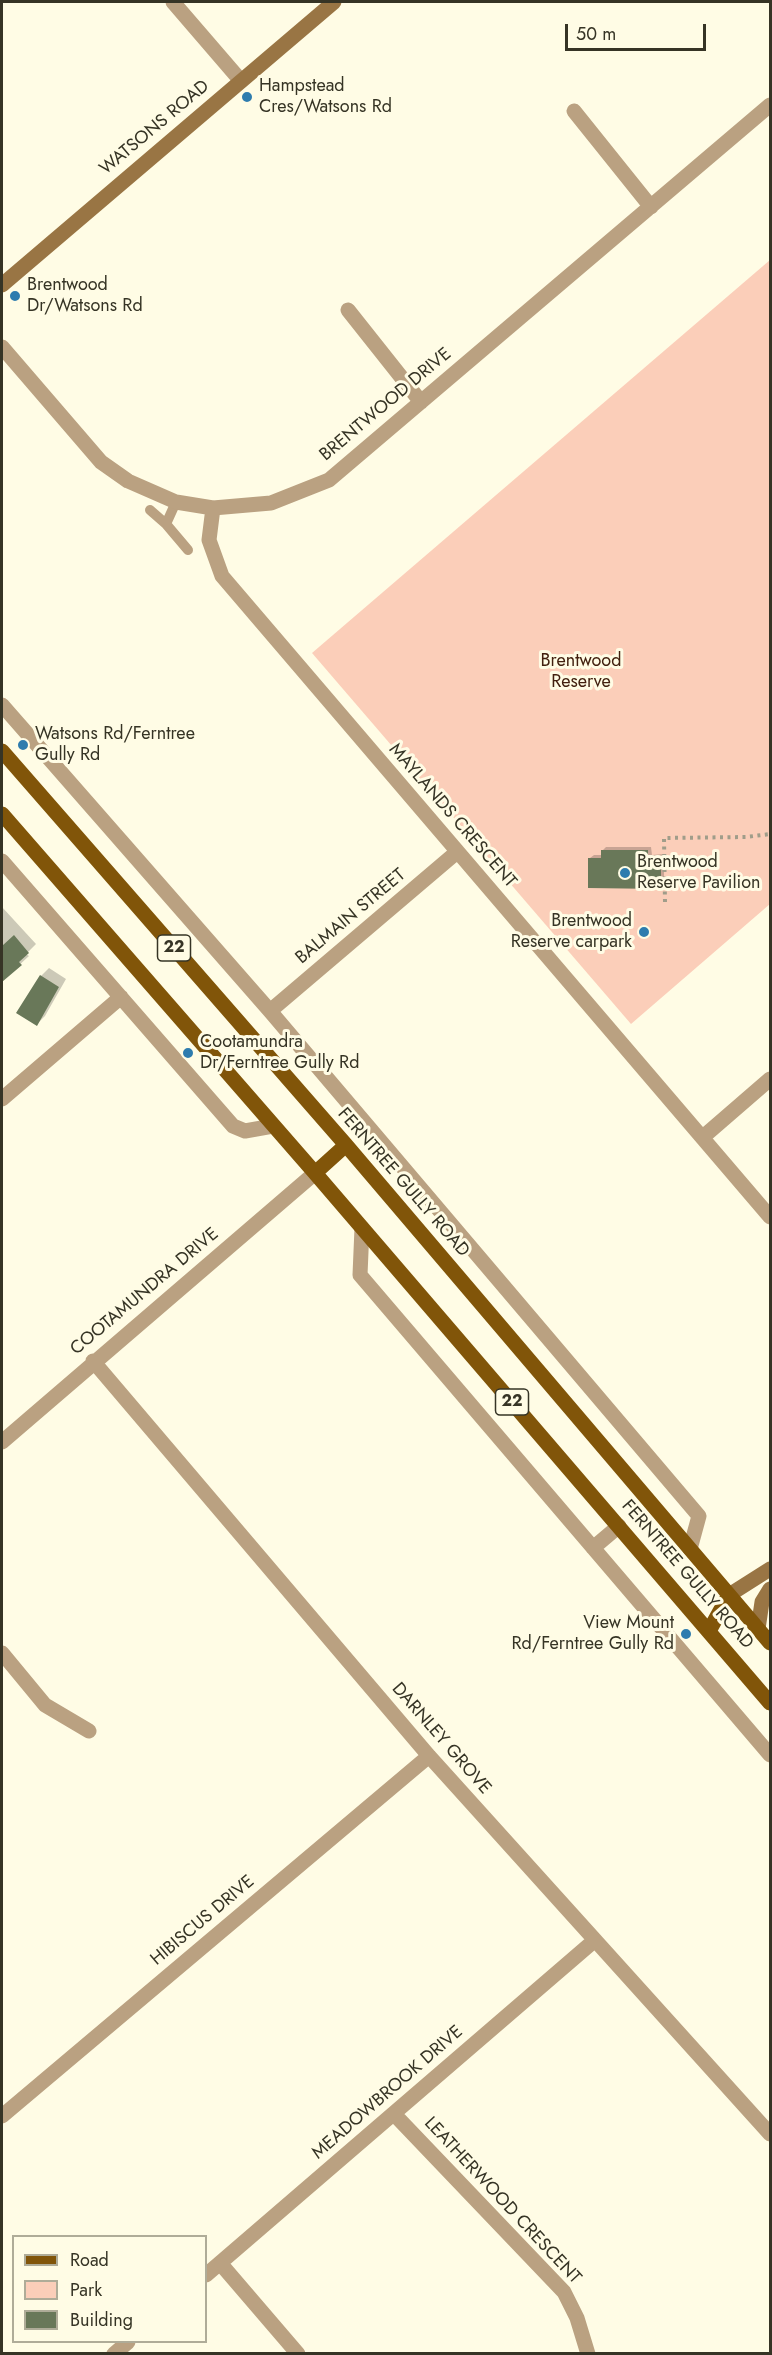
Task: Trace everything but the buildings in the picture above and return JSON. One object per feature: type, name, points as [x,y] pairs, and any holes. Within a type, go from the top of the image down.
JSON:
[{"type":"main road","name":"FERNTREE GULLY ROAD","points":[[2,751],[346,1145],[771,1643]]},
{"type":"main road","name":"FERNTREE GULLY ROAD","points":[[2,814],[315,1173],[771,1703]]},
{"type":"main road","points":[[315,1173],[346,1145]]},
{"type":"main road","points":[[709,1630],[729,1595]]},
{"type":"street","points":[[173,2],[241,81]]},
{"type":"street","name":"WATSONS ROAD","points":[[2,285],[334,2]]},
{"type":"street","name":"BRENTWOOD DRIVE","points":[[2,347],[101,462],[128,481],[176,502],[213,508],[271,503],[328,480],[771,105]]},
{"type":"street","points":[[574,111],[651,207]]},
{"type":"street","points":[[348,310],[421,402]]},
{"type":"street","name":"MAYLANDS CRESCENT","points":[[213,508],[209,540],[222,576],[771,1217]]},
{"type":"street","points":[[2,705],[270,1011],[699,1516],[690,1549]]},
{"type":"street","name":"BALMAIN STREET","points":[[270,1011],[457,852]]},
{"type":"street","points":[[2,861],[233,1126],[245,1131],[273,1126]]},
{"type":"street","points":[[2,1099],[121,997]]},
{"type":"street","points":[[703,1137],[771,1079]]},
{"type":"street","name":"COOTAMUNDRA DRIVE","points":[[2,1442],[93,1361],[315,1173]]},
{"type":"street","points":[[362,1228],[360,1275],[771,1755]]},
{"type":"street","name":"DARNLEY GROVE","points":[[93,1361],[429,1756],[771,2134]]},
{"type":"street","points":[[593,1548],[619,1526]]},
{"type":"street","points":[[729,1595],[771,1569]]},
{"type":"street","points":[[758,1629],[762,1602],[771,1588]]},
{"type":"street","points":[[2,1653],[45,1705],[89,1731]]},
{"type":"street","name":"HIBISCUS DRIVE","points":[[2,2116],[429,1756]]},
{"type":"street","name":"MEADOWBROOK DRIVE","points":[[207,2274],[595,1940]]},
{"type":"street","name":"LEATHERWOOD CRESCENT","points":[[394,2114],[564,2292],[577,2318],[588,2354]]},
{"type":"street","points":[[220,2262],[298,2354]]},
{"type":"street","points":[[114,2354],[127,2343]]},
{"type":"lane","points":[[166,524],[176,502]]},
{"type":"lane","points":[[150,510],[166,524],[188,550]]},
{"type":"path","points":[[665,902],[663,838],[746,837],[771,834]]},
{"type":"green space","name":"Brentwood Reserve","points":[[770,260],[770,904],[631,1024],[312,653]]},
{"type":"place","name":"Hampstead Cres/Watsons Rd","points":[[247,97]]},
{"type":"place","name":"Brentwood Dr/Watsons Rd","points":[[15,296]]},
{"type":"place","name":"Watsons Rd/Ferntree Gully Rd","points":[[23,745]]},
{"type":"place","name":"Brentwood Reserve Pavilion","points":[[625,873]]},
{"type":"place","name":"Brentwood Reserve carpark","points":[[644,932]]},
{"type":"place","name":"Cootamundra Dr/Ferntree Gully Rd","points":[[188,1053]]},
{"type":"place","name":"View Mount Rd/Ferntree Gully Rd","points":[[686,1634]]}]
